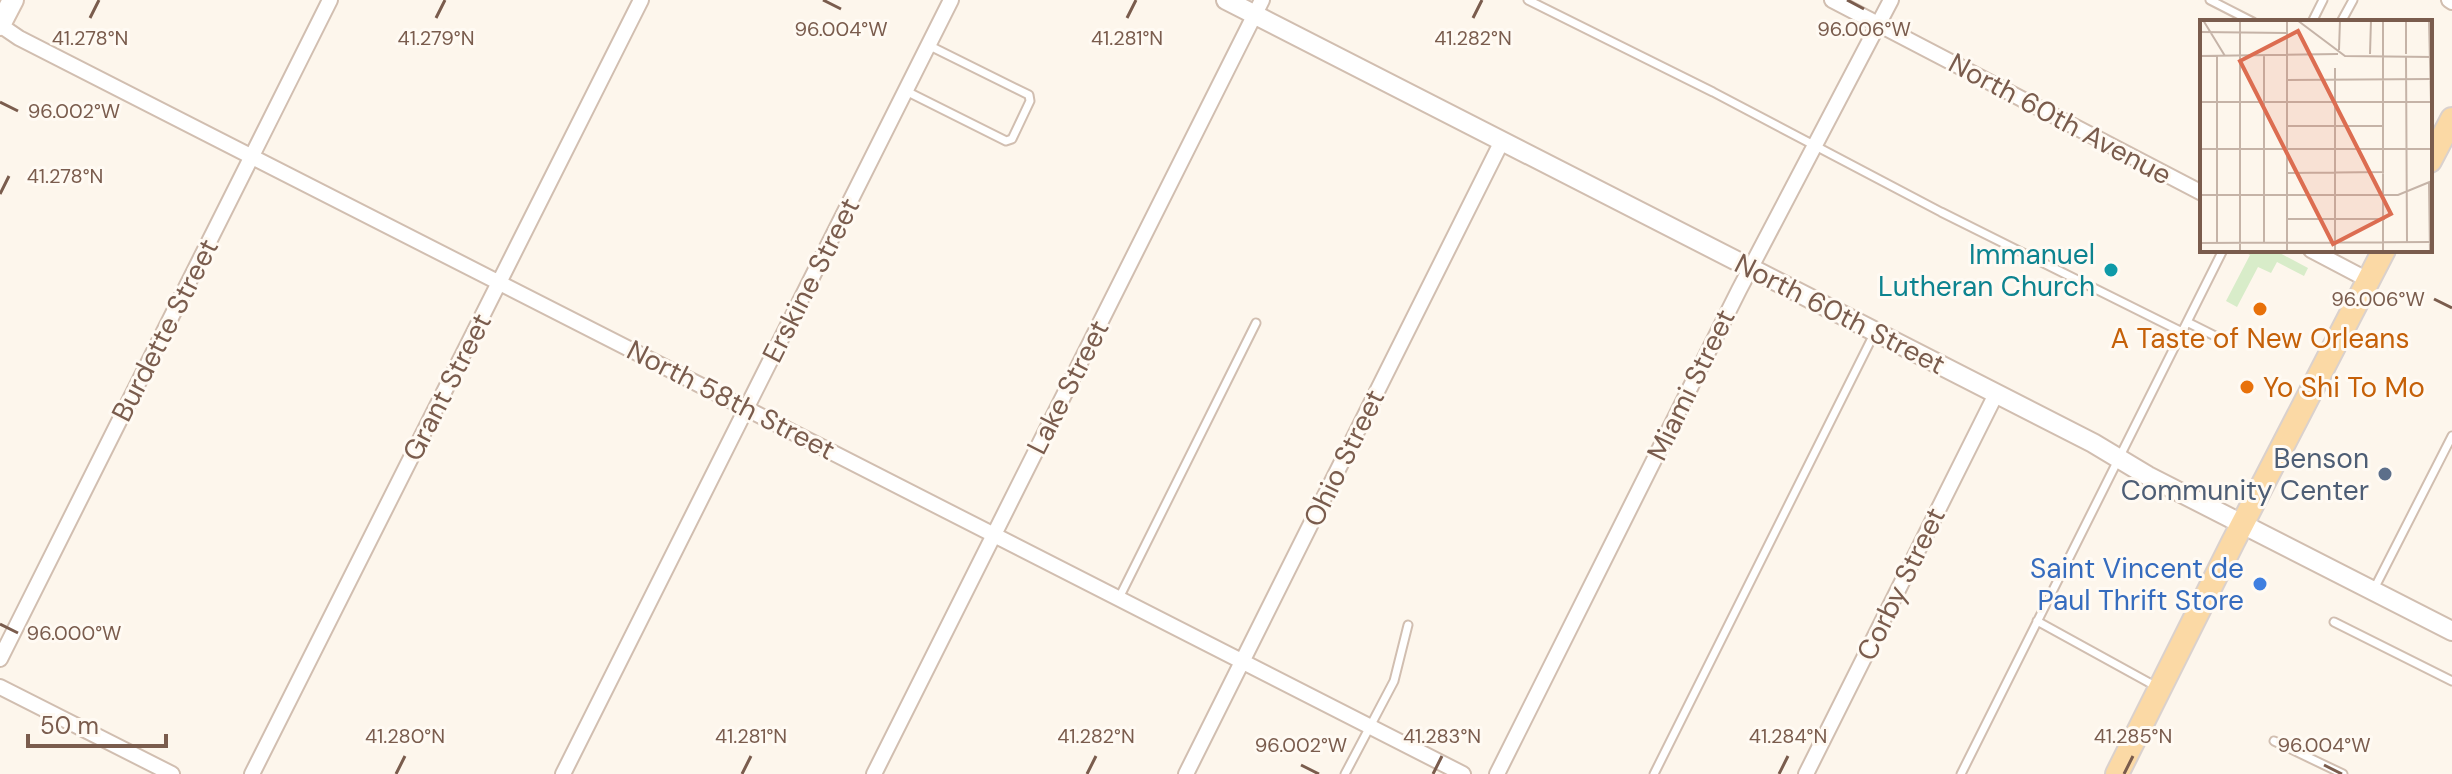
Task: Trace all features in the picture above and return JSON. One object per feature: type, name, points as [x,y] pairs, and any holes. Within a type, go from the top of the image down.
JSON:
[{"type":"main road","points":[[0,25],[13,0]]},
{"type":"main road","points":[[2432,157],[2452,119]]},
{"type":"main road","points":[[2117,774],[2242,523],[2383,252]]},
{"type":"street","name":"Burdette Street","points":[[0,659],[330,0]]},
{"type":"street","name":"Grant Street","points":[[252,774],[641,0]]},
{"type":"street","name":"Erskine Street","points":[[563,774],[951,0]]},
{"type":"street","name":"North 60th Street","points":[[1226,0],[1258,7],[1502,141],[2093,443],[2452,631]]},
{"type":"street","name":"North 60th Avenue","points":[[1832,0],[2200,192]]},
{"type":"street","name":"Miami Street","points":[[1497,774],[1751,269],[1891,0]]},
{"type":"street","name":"Lake Street","points":[[874,774],[1258,7]]},
{"type":"street","name":"North 58th Street","points":[[0,25],[19,38],[1463,774]]},
{"type":"street","name":"Ohio Street","points":[[1186,774],[1502,141]]},
{"type":"street","points":[[2315,252],[2368,280]]},
{"type":"street","name":"Corby Street","points":[[1806,774],[1996,394]]},
{"type":"street","points":[[0,687],[172,774]]},
{"type":"lane","points":[[1528,0],[2182,332]]},
{"type":"lane","points":[[2210,0],[2249,20]]},
{"type":"lane","points":[[2313,20],[2323,0]]},
{"type":"lane","points":[[2342,20],[2353,0]]},
{"type":"lane","points":[[905,91],[1006,141],[1012,139],[1030,101],[1029,95],[928,45]]},
{"type":"lane","points":[[1961,774],[2222,252]]},
{"type":"lane","points":[[2187,322],[2227,342]]},
{"type":"lane","points":[[1119,598],[1256,323]]},
{"type":"lane","points":[[1654,774],[1875,333]]},
{"type":"lane","points":[[2373,591],[2452,436]]},
{"type":"lane","points":[[2037,621],[2159,688]]},
{"type":"lane","points":[[2334,622],[2452,681]]},
{"type":"lane","points":[[1345,774],[1394,681],[1408,625]]},
{"type":"lane","points":[[2274,741],[2343,774]]},
{"type":"green space","points":[[2245,252],[2278,252],[2308,268],[2304,276],[2277,262],[2271,273],[2258,267],[2237,307],[2226,301],[2250,255]]},
{"type":"place","name":"Immanuel Lutheran Church","points":[[2111,270]]},
{"type":"place","name":"A Taste of New Orleans","points":[[2260,309]]},
{"type":"place","name":"Yo Shi To Mo","points":[[2247,387]]},
{"type":"place","name":"Benson Community Center","points":[[2385,474]]},
{"type":"place","name":"Saint Vincent de Paul Thrift Store","points":[[2260,584]]}]
